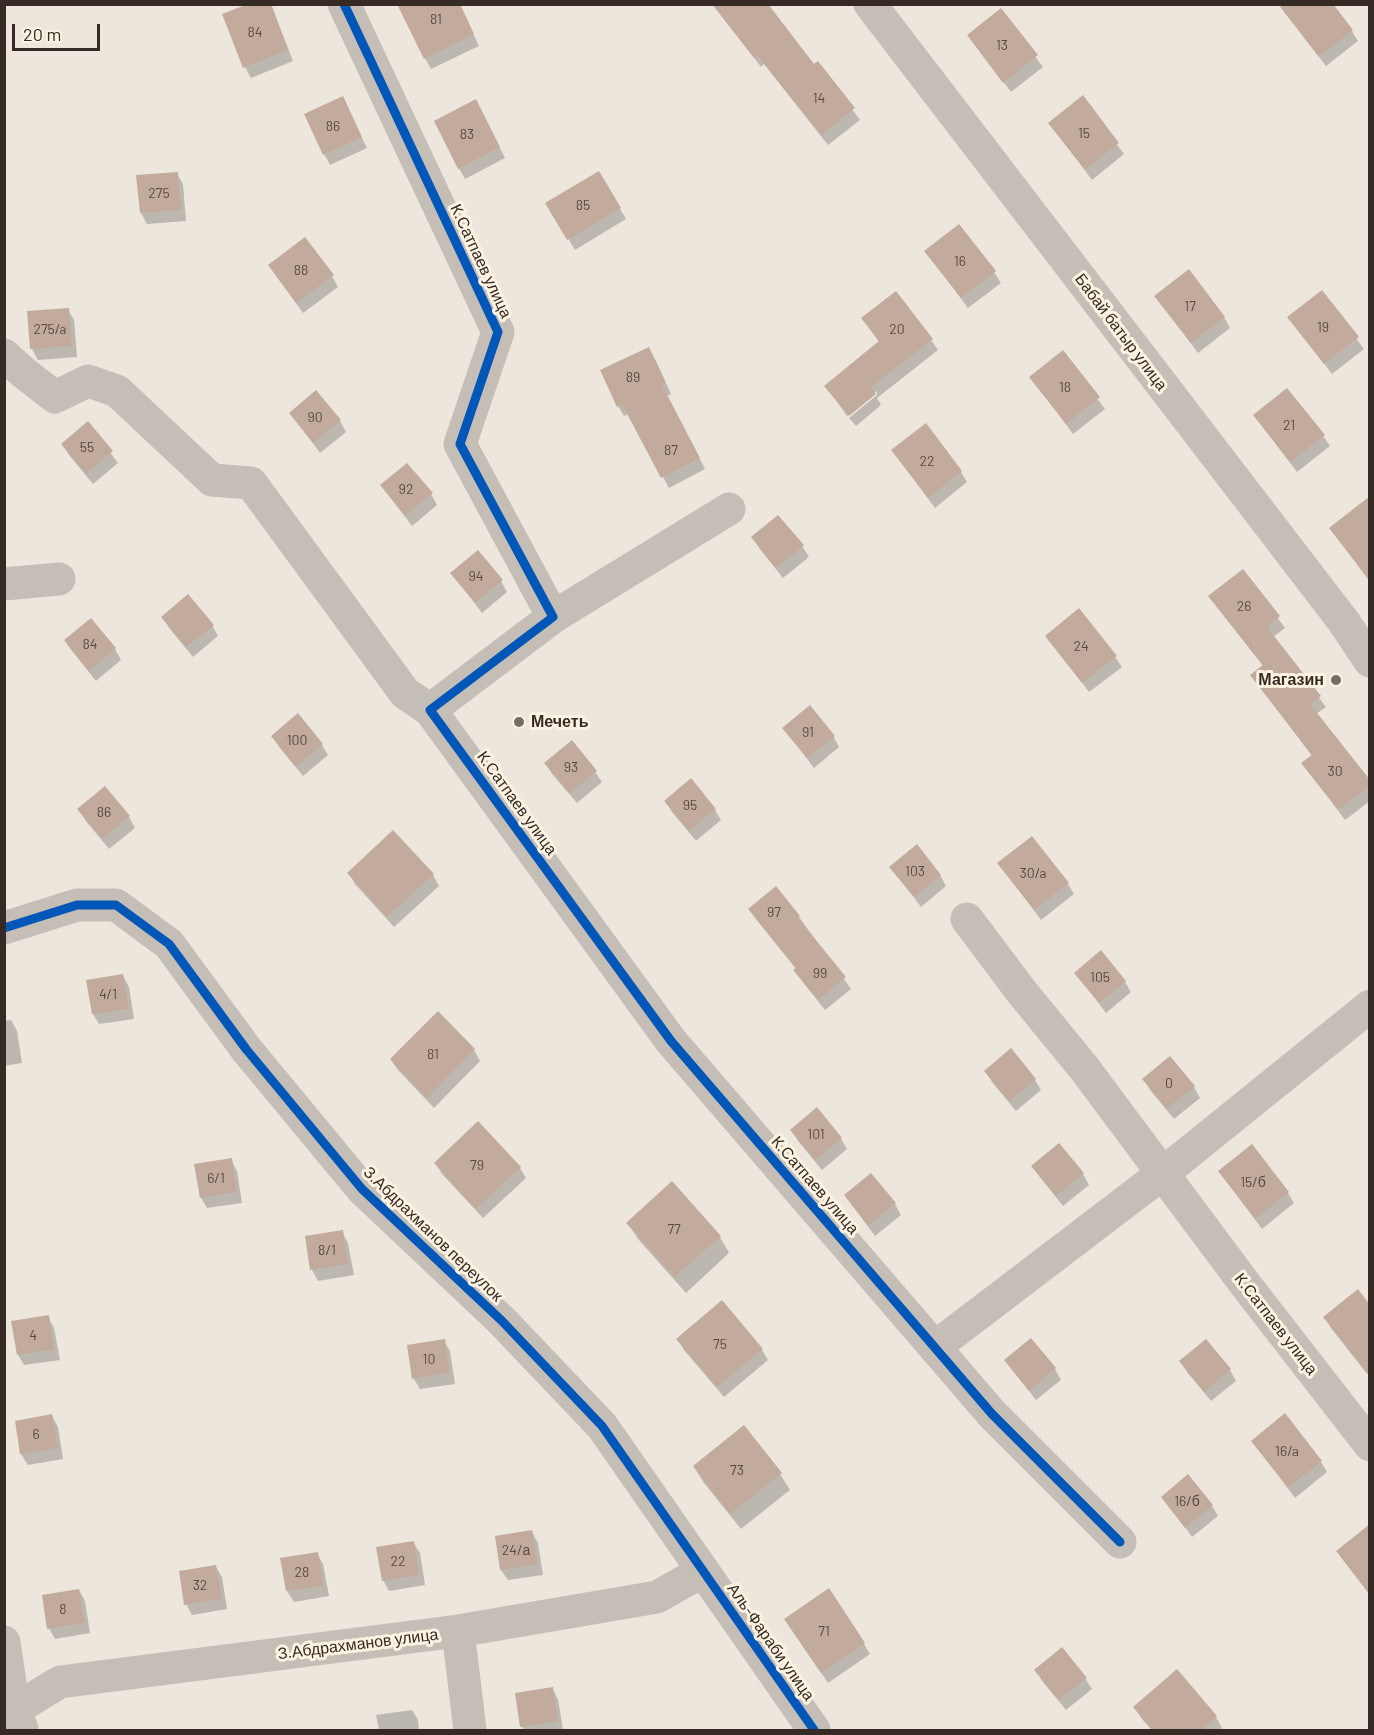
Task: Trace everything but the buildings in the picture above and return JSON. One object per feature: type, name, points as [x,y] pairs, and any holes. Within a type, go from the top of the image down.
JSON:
[{"type":"street","name":"К.Сатпаев улица","points":[[344,4],[498,332],[460,444],[553,617]]},
{"type":"street","name":"Бабай батыр улица","points":[[870,4],[1344,622],[1370,661]]},
{"type":"street","name":"К.Сатпаев улица","points":[[4,355],[55,397],[88,381],[117,391],[212,480],[252,483],[405,693],[430,710],[671,1041],[993,1414],[1120,1542]]},
{"type":"street","points":[[430,710],[553,617],[729,509]]},
{"type":"street","points":[[4,584],[59,579]]},
{"type":"street","name":"З.Абдрахманов переулок","points":[[4,928],[77,905],[116,905],[169,944],[246,1049],[362,1190],[502,1321],[602,1426],[703,1571]]},
{"type":"street","name":"К.Сатпаев улица","points":[[967,919],[1021,991],[1084,1068],[1370,1445]]},
{"type":"street","points":[[936,1347],[1162,1173],[1370,1006]]},
{"type":"street","name":"З.Абдрахманов улица","points":[[14,1717],[60,1682],[458,1631],[657,1597],[703,1571]]},
{"type":"street","name":"Аль-Фараби улица","points":[[703,1571],[814,1731]]},
{"type":"street","points":[[458,1631],[470,1731]]},
{"type":"street","points":[[4,1642],[14,1717]]},
{"type":"cycle path","points":[[344,4],[498,332],[460,444],[553,617],[430,710],[671,1041],[992,1414],[1120,1542]]},
{"type":"cycle path","points":[[4,928],[77,905],[116,905],[169,944],[246,1049],[362,1189],[502,1321],[602,1426],[814,1730]]},
{"type":"place","name":"Магазин","points":[[1336,680]]},
{"type":"place","name":"Мечеть","points":[[519,722]]}]
